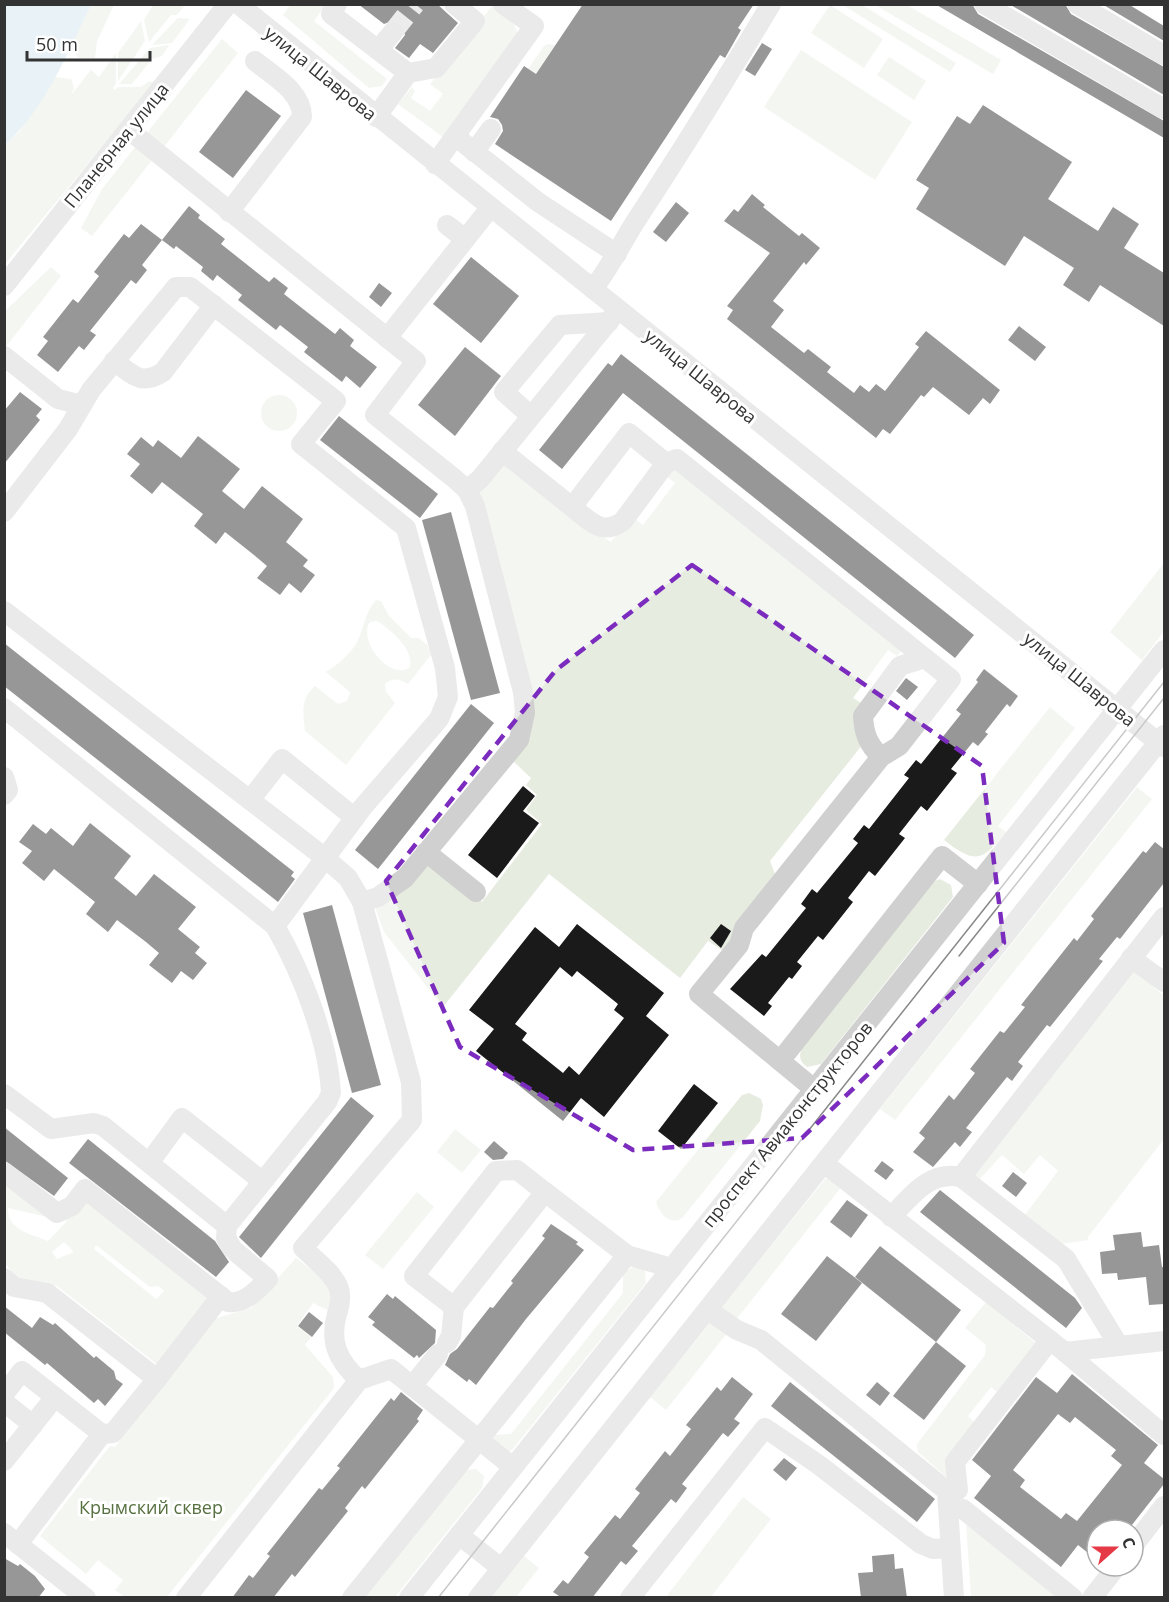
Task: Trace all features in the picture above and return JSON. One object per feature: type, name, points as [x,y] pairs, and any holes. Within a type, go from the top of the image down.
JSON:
[{"type":"street","name":"Планерная улица","points":[[4,286],[228,4]]},
{"type":"street","name":"улица Шаврова","points":[[238,4],[592,289],[614,316],[1118,709],[1163,741]]},
{"type":"street","points":[[337,4],[331,14],[408,74]]},
{"type":"street","points":[[376,117],[408,74],[436,68],[475,21],[454,4]]},
{"type":"street","points":[[435,164],[534,26],[503,4]]},
{"type":"street","points":[[592,289],[617,254],[771,4]]},
{"type":"street","points":[[984,4],[1164,109]]},
{"type":"street","points":[[1077,4],[1164,55]]},
{"type":"street","points":[[378,50],[393,32]]},
{"type":"street","points":[[229,212],[302,117],[302,105],[298,96],[255,61]]},
{"type":"street","points":[[474,152],[491,129]]},
{"type":"street","points":[[129,130],[416,361],[375,414],[467,489],[475,506],[522,692],[525,713],[519,740],[405,878],[378,897],[362,902]]},
{"type":"street","points":[[456,137],[538,202],[617,254]]},
{"type":"street","points":[[387,338],[490,208]]},
{"type":"street","points":[[447,225],[465,239]]},
{"type":"street","points":[[4,512],[68,429],[82,405],[114,361],[176,287],[190,287],[336,401],[301,444],[406,528],[445,668],[448,697],[439,719],[324,857],[275,926]]},
{"type":"street","points":[[114,361],[135,377],[144,380],[155,378],[163,372],[214,305]]},
{"type":"street","points":[[467,489],[480,479],[614,316]]},
{"type":"street","points":[[531,416],[497,399],[560,325],[614,316]]},
{"type":"street","points":[[4,356],[58,399],[82,405]]},
{"type":"street","points":[[572,507],[629,433],[666,463]]},
{"type":"street","points":[[502,451],[597,527],[606,529],[615,527],[623,521],[666,463],[677,459],[951,679],[899,746],[881,757],[744,928],[739,945],[699,994],[814,1089]]},
{"type":"street","points":[[4,611],[324,857],[348,878],[362,902],[411,1082],[412,1120],[303,1248],[333,1277],[339,1288],[340,1302],[334,1323],[334,1344],[339,1358],[360,1380]]},
{"type":"street","name":"проспект Авиаконструкторов","points":[[409,1598],[1164,650]]},
{"type":"street","points":[[881,757],[870,746],[864,731],[862,716],[900,666],[925,658]]},
{"type":"street","points":[[4,708],[275,926],[296,962],[312,1006],[331,1094],[327,1102],[227,1226],[226,1238],[234,1250],[268,1279],[246,1299],[236,1303],[228,1302],[85,1189],[72,1206],[57,1213],[4,1172]]},
{"type":"street","points":[[478,1598],[1163,741]]},
{"type":"street","points":[[250,800],[282,759],[355,818]]},
{"type":"street","points":[[4,777],[8,790],[4,795]]},
{"type":"street","points":[[426,852],[476,892]]},
{"type":"street","points":[[780,1061],[942,856],[978,884]]},
{"type":"street","points":[[962,1177],[1164,917]]},
{"type":"street","points":[[1131,958],[1164,982]]},
{"type":"street","points":[[4,1094],[51,1129],[94,1123],[103,1126],[227,1226]]},
{"type":"street","points":[[148,1163],[182,1118],[262,1181]]},
{"type":"street","points":[[825,1164],[1058,1346],[1164,1435]]},
{"type":"street","points":[[454,1307],[414,1276],[496,1172],[517,1170],[627,1255],[672,1268]]},
{"type":"street","points":[[891,1217],[914,1192],[926,1183],[949,1174],[962,1177],[1060,1249],[1119,1346]]},
{"type":"street","points":[[412,1386],[451,1336],[454,1307],[545,1192]]},
{"type":"street","points":[[352,1598],[627,1255]]},
{"type":"street","points":[[4,1278],[14,1287],[47,1293],[157,1379]]},
{"type":"street","points":[[4,1394],[22,1371],[102,1434],[113,1433],[221,1296]]},
{"type":"street","points":[[708,1310],[737,1330],[761,1340],[947,1491],[954,1598]]},
{"type":"street","points":[[958,1490],[955,1462],[1058,1346],[1119,1346],[1164,1341]]},
{"type":"street","points":[[186,1598],[360,1380],[391,1369],[513,1467]]},
{"type":"street","points":[[4,1461],[55,1397]]},
{"type":"street","points":[[4,1402],[33,1425]]},
{"type":"street","points":[[630,1598],[765,1428],[819,1465],[921,1545],[933,1549],[950,1548]]},
{"type":"street","points":[[86,1598],[11,1539],[102,1434]]},
{"type":"street","points":[[1145,1531],[1164,1506]]},
{"type":"street","points":[[963,1509],[1074,1598]]},
{"type":"street","points":[[459,1535],[501,1568]]},
{"type":"street","points":[[1092,1598],[1108,1578]]},
{"type":"highlighted area","points":[[692,565],[982,766],[1004,943],[802,1138],[633,1150],[460,1047],[386,881],[556,670]]},
{"type":"green space","points":[[291,4],[325,5],[314,21],[387,79],[382,86],[369,88],[283,15]]},
{"type":"green space","points":[[91,5],[114,5],[97,41],[95,58],[79,58],[70,47]]},
{"type":"green space","points":[[153,5],[185,5],[177,15],[171,15],[149,42],[144,20]]},
{"type":"green space","points":[[493,5],[511,17],[518,34],[443,137],[398,104],[412,87],[415,91],[411,98],[430,111],[443,94],[430,84]]},
{"type":"green space","points":[[830,5],[883,39],[864,68],[811,33]]},
{"type":"green space","points":[[843,5],[862,5],[956,63],[950,72]]},
{"type":"green space","points":[[875,5],[907,5],[1001,60],[993,74]]},
{"type":"green space","points":[[178,18],[190,19],[172,43],[152,45]]},
{"type":"green space","points":[[141,21],[145,41],[118,81],[118,53]]},
{"type":"green space","points":[[222,39],[238,53],[163,148],[146,134]]},
{"type":"green space","points":[[169,45],[162,56],[152,59],[132,84],[119,84],[150,48]]},
{"type":"green space","points":[[555,45],[536,74],[528,69],[544,46]]},
{"type":"green space","points":[[801,50],[912,122],[875,180],[764,107]]},
{"type":"green space","points":[[116,53],[116,83],[113,88],[115,90],[118,87],[141,87],[148,82],[156,81],[5,264],[5,145],[20,131],[54,77],[71,79],[74,88],[71,95],[91,70],[99,77]]},
{"type":"green space","points":[[889,57],[926,81],[914,100],[877,75]]},
{"type":"green space","points":[[136,146],[153,159],[92,236],[81,228],[102,189]]},
{"type":"green space","points":[[51,267],[61,276],[5,348],[5,311]]},
{"type":"green space","points":[[279,395],[292,400],[297,413],[292,426],[279,431],[266,426],[261,413],[266,400]]},
{"type":"green space","points":[[504,460],[579,521],[611,542],[631,516],[643,525],[675,483],[665,475],[672,465],[903,649],[897,656],[888,650],[853,698],[863,704],[863,744],[770,861],[775,874],[735,925],[738,934],[725,952],[708,941],[680,978],[549,874],[443,1007],[384,932],[375,907],[429,861],[482,902],[542,824],[526,810],[537,795],[526,785],[531,778],[513,761],[526,744],[479,491]]},
{"type":"green space","points":[[1164,563],[1164,631],[1142,660],[1110,632]]},
{"type":"green space","points":[[376,600],[381,601],[389,616],[411,638],[419,638],[428,646],[431,655],[408,684],[391,680],[385,684],[386,692],[395,703],[346,765],[305,731],[304,706],[307,696],[315,686],[338,704],[347,701],[350,692],[326,672],[354,647]],"holes":[[[377,621],[395,635],[405,647],[410,667],[402,670],[394,669],[378,657],[372,649],[367,630],[370,622]]]},
{"type":"green space","points":[[1050,707],[1075,728],[998,826],[1006,832],[991,849],[978,856],[963,853],[944,840]]},
{"type":"green space","points":[[1137,787],[1152,799],[895,1120],[880,1109]]},
{"type":"green space","points":[[940,879],[951,885],[953,897],[821,1064],[807,1067],[800,1058],[802,1047],[935,881]]},
{"type":"green space","points":[[1134,965],[1157,981],[1153,987],[1164,996],[1164,1139],[1088,1237],[1088,1240],[1054,1245],[1021,1220],[1058,1171],[1040,1155],[1024,1174],[1002,1155],[976,1183],[968,1176]]},
{"type":"green space","points":[[749,1093],[761,1099],[763,1105],[760,1121],[683,1217],[674,1221],[667,1219],[656,1202],[742,1095]]},
{"type":"green space","points":[[455,1129],[481,1150],[462,1173],[437,1152]]},
{"type":"green space","points":[[4,1176],[55,1216],[73,1207],[84,1193],[207,1290],[211,1297],[158,1365],[57,1286],[19,1280],[5,1263]],"holes":[[[8,1208],[56,1219],[61,1216],[67,1221],[48,1241],[16,1227],[9,1216]],[[64,1242],[74,1252],[57,1259],[52,1252]],[[96,1245],[150,1287],[158,1286],[164,1291],[156,1299],[94,1249]]]},
{"type":"green space","points":[[825,1179],[833,1179],[842,1186],[735,1321],[720,1309]]},
{"type":"green space","points":[[417,1192],[434,1207],[383,1269],[365,1255]]},
{"type":"green space","name":"Крымский сквер","points":[[296,1258],[318,1274],[328,1286],[331,1301],[329,1311],[313,1303],[297,1326],[311,1337],[305,1345],[333,1377],[334,1388],[167,1597],[125,1597],[115,1590],[123,1580],[98,1560],[86,1574],[40,1536],[110,1446],[115,1447],[213,1319],[251,1308]]},
{"type":"green space","points":[[635,1266],[645,1271],[646,1283],[512,1450],[507,1452],[495,1444],[494,1435],[511,1434],[623,1293],[623,1273]]},
{"type":"green space","points":[[986,1302],[1038,1345],[1000,1394],[991,1387],[968,1416],[976,1424],[953,1483],[918,1452],[917,1444],[985,1355],[986,1345],[965,1328]]},
{"type":"green space","points":[[710,1323],[728,1332],[666,1410],[650,1397]]},
{"type":"green space","points":[[476,1469],[484,1476],[482,1488],[395,1597],[364,1598],[465,1470]]},
{"type":"green space","points":[[743,1497],[771,1519],[711,1597],[666,1597]]},
{"type":"green space","points":[[966,1522],[1063,1597],[971,1597]]},
{"type":"green space","points":[[524,1556],[539,1568],[516,1597],[491,1597]]},
{"type":"water","points":[[5,4],[91,5],[44,97],[19,131],[5,145]]},
{"type":"building","points":[[358,4],[437,4],[458,23],[433,53],[420,44],[409,58],[395,48],[405,35],[401,23],[394,20],[384,24]]},
{"type":"building","points":[[583,4],[754,4],[738,28],[741,30],[725,58],[720,55],[611,221],[495,144],[503,131],[502,125],[498,119],[490,117],[524,66],[536,74]]},
{"type":"building","points":[[935,4],[972,4],[978,14],[1164,121],[1164,138]]},
{"type":"building","points":[[1009,4],[1065,4],[1071,14],[1164,67],[1164,95]]},
{"type":"building","points":[[1102,4],[1128,4],[1164,26],[1164,41]]},
{"type":"building","points":[[762,43],[772,49],[755,76],[745,70]]},
{"type":"building","points":[[246,90],[281,116],[233,178],[199,152]]},
{"type":"building","points":[[983,105],[1072,162],[1048,199],[1098,231],[1113,207],[1139,224],[1124,248],[1164,273],[1164,326],[1100,285],[1089,302],[1063,285],[1074,268],[1024,236],[1005,266],[916,209],[929,188],[916,180],[957,116],[970,124]]},
{"type":"building","points":[[752,194],[765,205],[763,207],[799,236],[802,233],[820,248],[806,265],[804,262],[773,301],[784,310],[771,327],[804,353],[808,349],[831,367],[827,372],[854,393],[860,385],[869,392],[876,384],[885,391],[919,347],[915,344],[926,331],[1000,390],[990,404],[983,398],[969,415],[933,387],[924,397],[921,395],[890,434],[883,429],[876,438],[727,319],[733,310],[727,306],[770,253],[724,221],[734,209],[738,212]]},
{"type":"building","points":[[676,202],[689,213],[666,242],[653,232]]},
{"type":"building","points":[[189,206],[200,215],[198,218],[225,239],[221,244],[269,282],[274,277],[288,288],[284,294],[335,334],[340,328],[354,340],[350,346],[377,367],[360,388],[346,376],[342,382],[304,352],[308,347],[280,325],[276,330],[238,300],[242,295],[217,275],[213,281],[201,271],[203,267],[176,246],[174,249],[162,240]]},
{"type":"building","points":[[141,224],[162,240],[142,265],[147,270],[136,284],[131,280],[90,331],[96,335],[84,350],[79,346],[58,372],[37,355],[48,341],[43,337],[73,299],[78,303],[99,276],[94,272],[124,234],[129,238]]},
{"type":"building","points":[[471,257],[519,296],[481,343],[433,304]]},
{"type":"building","points":[[379,283],[392,293],[381,307],[369,297]]},
{"type":"building","points":[[1019,326],[1046,347],[1035,361],[1008,340]]},
{"type":"building","points":[[465,347],[501,376],[455,436],[418,405]]},
{"type":"building","points":[[621,354],[974,635],[955,658],[623,393],[562,469],[539,450],[608,363],[612,366]]},
{"type":"building","points":[[20,392],[42,409],[36,416],[40,420],[4,464],[4,411]]},
{"type":"building","points":[[339,416],[438,494],[420,518],[320,440]]},
{"type":"building","points":[[198,436],[240,469],[222,491],[244,509],[262,486],[303,519],[286,542],[308,560],[303,566],[315,575],[301,593],[289,583],[280,595],[257,578],[267,566],[254,555],[225,532],[216,544],[194,526],[203,514],[162,482],[152,494],[130,476],[140,464],[127,454],[141,437],[153,447],[158,440],[181,458]]},
{"type":"building","points":[[451,512],[500,693],[471,700],[422,520]]},
{"type":"building","points":[[4,643],[294,872],[291,876],[295,879],[278,902],[4,686]]},
{"type":"building","points":[[984,669],[1018,696],[1010,707],[1007,704],[985,732],[988,734],[978,746],[973,742],[951,769],[957,773],[927,811],[921,806],[899,834],[905,838],[875,876],[869,871],[848,898],[853,902],[823,940],[818,936],[797,962],[802,966],[792,979],[789,977],[768,1003],[772,1006],[764,1016],[730,989],[762,954],[766,957],[806,908],[801,904],[812,889],[817,893],[858,843],[853,839],[864,825],[869,829],[909,778],[904,775],[916,760],[921,764],[961,714],[956,710],[978,682],[976,680]]},
{"type":"building","points":[[906,678],[918,687],[907,700],[896,691]]},
{"type":"building","points":[[471,704],[494,723],[378,869],[355,850]]},
{"type":"building","points":[[523,786],[535,796],[523,811],[539,823],[497,878],[468,855]]},
{"type":"building","points":[[90,823],[131,856],[114,878],[136,896],[154,874],[196,907],[178,929],[200,947],[195,953],[207,963],[193,980],[181,971],[172,983],[149,965],[159,953],[146,942],[117,920],[108,932],[86,914],[95,902],[54,869],[44,881],[22,863],[32,851],[19,842],[33,824],[46,834],[51,828],[73,846]]},
{"type":"building","points":[[1155,842],[1164,849],[1164,883],[1120,939],[1117,937],[1099,959],[1103,961],[1050,1027],[1047,1025],[1018,1062],[1023,1066],[1012,1081],[1007,1077],[966,1128],[972,1132],[960,1147],[955,1142],[933,1167],[913,1152],[925,1138],[919,1133],[949,1095],[954,1100],[975,1073],[970,1069],[1000,1031],[1004,1033],[1025,1007],[1021,1005],[1074,938],[1077,941],[1094,919],[1091,916],[1143,851],[1146,853]]},
{"type":"building","points":[[332,905],[381,1085],[352,1093],[303,913]]},
{"type":"building","points":[[577,924],[664,993],[646,1016],[669,1035],[604,1117],[581,1098],[563,1121],[476,1051],[494,1029],[469,1010],[535,927],[559,947]],"holes":[[[560,967],[572,977],[577,971],[618,1004],[614,1010],[624,1018],[579,1075],[569,1066],[563,1073],[522,1040],[527,1033],[515,1024]]]},
{"type":"building","points":[[721,924],[731,931],[721,948],[710,938]]},
{"type":"building","points":[[694,1084],[718,1103],[681,1149],[658,1131]]},
{"type":"building","points":[[351,1097],[374,1116],[261,1258],[239,1237]]},
{"type":"building","points":[[4,1127],[68,1178],[54,1196],[4,1160]]},
{"type":"building","points":[[88,1139],[215,1241],[229,1262],[216,1277],[69,1163]]},
{"type":"building","points":[[494,1141],[508,1153],[503,1159],[493,1160],[484,1152]]},
{"type":"building","points":[[882,1161],[894,1170],[886,1180],[874,1171]]},
{"type":"building","points":[[1013,1172],[1027,1183],[1016,1197],[1002,1186]]},
{"type":"building","points":[[940,1190],[1075,1298],[1082,1308],[1066,1328],[920,1212]]},
{"type":"building","points":[[847,1200],[868,1215],[851,1238],[830,1222]]},
{"type":"building","points":[[551,1224],[578,1242],[576,1244],[584,1250],[526,1319],[476,1385],[469,1379],[467,1382],[445,1365],[450,1354],[457,1349],[490,1307],[493,1308],[513,1283],[511,1281],[545,1238],[542,1236]]},
{"type":"building","points":[[1141,1232],[1143,1247],[1159,1245],[1162,1267],[1164,1267],[1164,1304],[1149,1305],[1146,1277],[1118,1280],[1117,1273],[1102,1274],[1100,1252],[1115,1250],[1113,1235]]},
{"type":"building","points":[[880,1246],[961,1310],[936,1342],[855,1277]]},
{"type":"building","points":[[827,1256],[862,1283],[816,1341],[781,1314]]},
{"type":"building","points":[[387,1294],[393,1299],[395,1296],[436,1330],[435,1343],[419,1358],[417,1355],[414,1358],[372,1325],[375,1322],[368,1317]]},
{"type":"building","points":[[4,1306],[32,1328],[40,1317],[53,1325],[55,1323],[94,1358],[96,1356],[114,1371],[116,1379],[123,1384],[105,1406],[98,1399],[94,1403],[47,1363],[45,1365],[4,1332]]},
{"type":"building","points":[[309,1312],[323,1323],[312,1337],[298,1326]]},
{"type":"building","points":[[936,1342],[966,1366],[924,1420],[893,1396]]},
{"type":"building","points":[[1072,1374],[1158,1445],[1144,1463],[1164,1479],[1164,1484],[1137,1518],[1085,1518],[1085,1551],[1078,1545],[1061,1567],[974,1498],[991,1476],[972,1460],[1036,1377],[1057,1393]],"holes":[[[1058,1414],[1070,1423],[1075,1417],[1116,1450],[1111,1456],[1122,1465],[1077,1521],[1066,1513],[1061,1519],[1020,1487],[1025,1480],[1013,1470]]]},
{"type":"building","points":[[732,1377],[753,1394],[734,1419],[740,1423],[728,1437],[723,1433],[682,1484],[687,1488],[676,1503],[671,1499],[632,1546],[638,1551],[626,1565],[621,1561],[592,1598],[557,1598],[559,1596],[553,1592],[563,1580],[568,1584],[589,1557],[584,1553],[615,1515],[620,1519],[640,1493],[635,1489],[665,1451],[670,1456],[691,1429],[686,1425],[717,1387],[721,1391]]},
{"type":"building","points":[[790,1382],[935,1499],[917,1522],[771,1406]]},
{"type":"building","points":[[877,1382],[890,1393],[880,1406],[866,1395]]},
{"type":"building","points":[[401,1392],[423,1410],[417,1419],[419,1421],[365,1489],[362,1486],[345,1508],[348,1511],[295,1577],[292,1574],[273,1598],[232,1598],[249,1575],[253,1578],[270,1556],[267,1554],[319,1488],[322,1490],[340,1468],[337,1466],[391,1398],[394,1401]]},
{"type":"building","points":[[784,1458],[797,1468],[786,1481],[773,1470]]},
{"type":"building","points":[[894,1554],[895,1569],[903,1568],[907,1598],[861,1598],[858,1573],[873,1572],[872,1556]]},
{"type":"building","points":[[4,1558],[18,1566],[20,1564],[35,1576],[45,1589],[38,1598],[4,1598]]},
{"type":"tunnel","points":[[393,32],[415,4]]},
{"type":"tram line","points":[[438,1598],[1164,682]]},
{"type":"tram line","points":[[959,956],[1164,698]]}]
